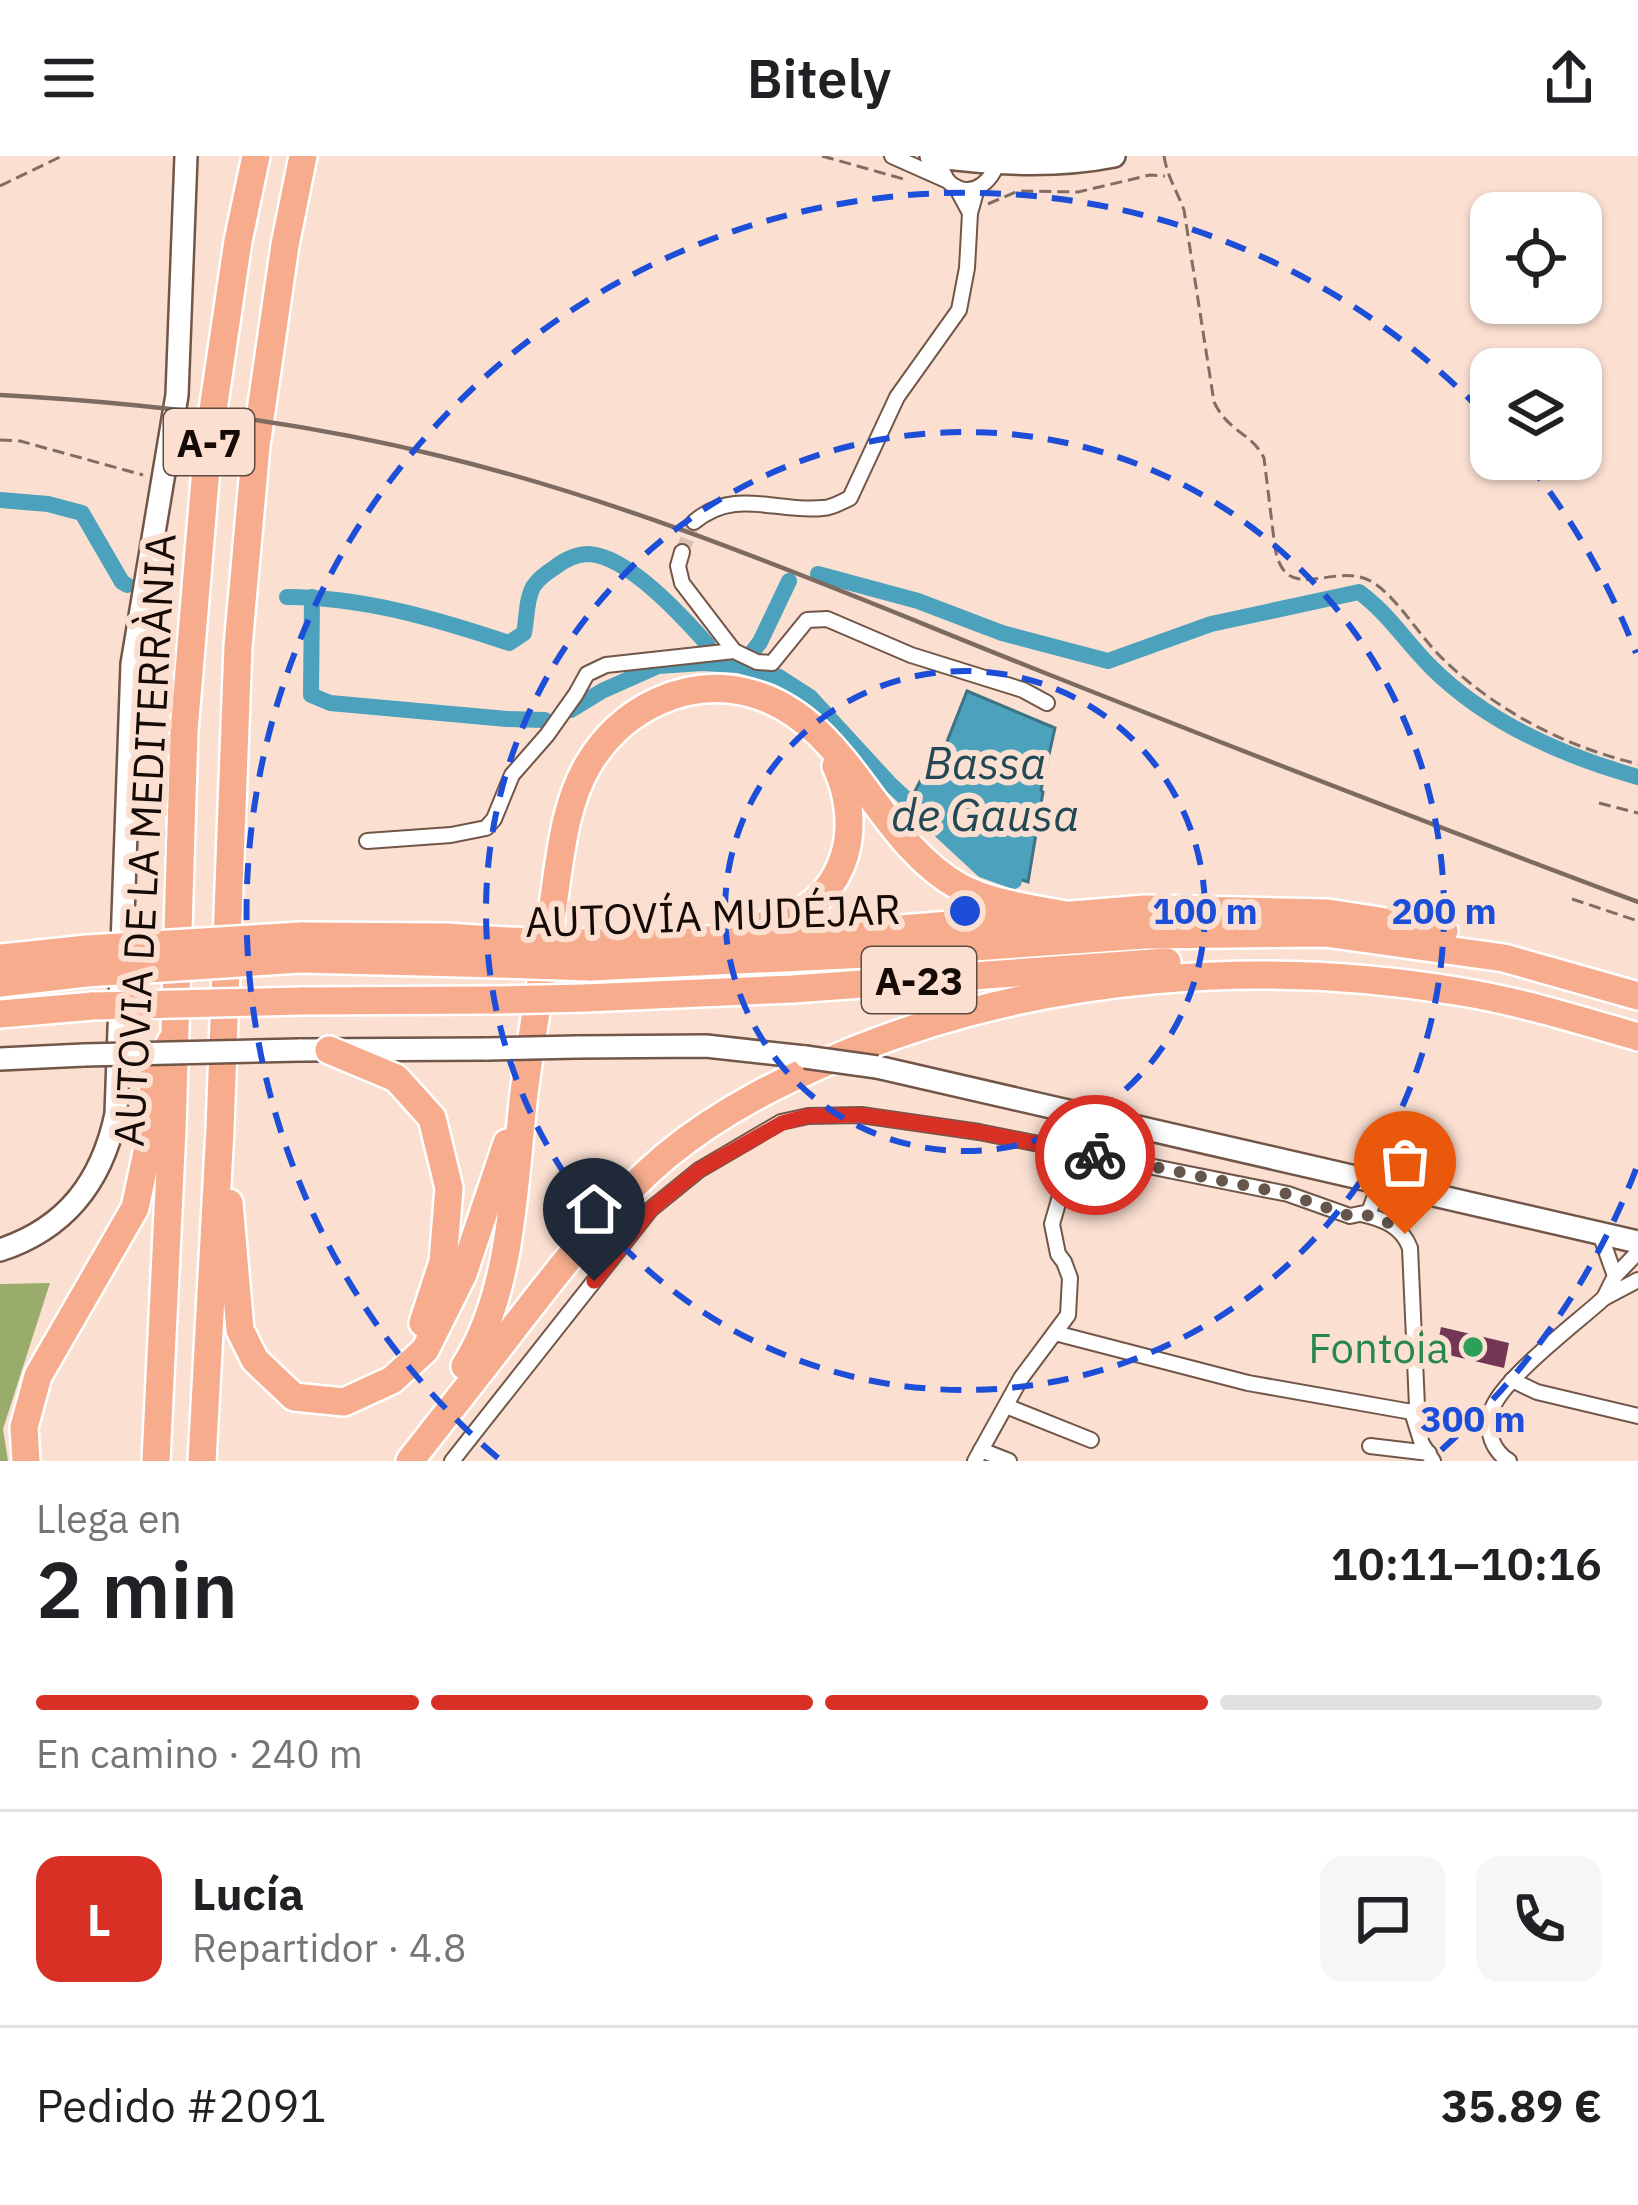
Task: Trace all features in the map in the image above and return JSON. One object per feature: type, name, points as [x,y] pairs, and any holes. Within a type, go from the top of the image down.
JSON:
[{"type":"highway","name":"AUTOVIA DE LA MEDITERRÀNIA","points":[[155,1461],[184,731],[208,444],[238,241],[256,156]]},
{"type":"highway","name":"AUTOVIA DE LA MEDITERRÀNIA","points":[[202,1461],[238,646],[256,446],[303,156]]},
{"type":"highway","points":[[406,1461],[482,1339],[500,1272],[569,817],[587,767],[623,721],[651,703],[679,694],[718,689],[774,701],[824,740],[929,865],[977,894],[1065,915]]},
{"type":"highway","points":[[591,955],[754,928],[784,920],[809,906],[839,869],[851,822],[839,772],[824,740]]},
{"type":"highway","points":[[591,955],[688,941],[1145,908],[1328,913],[1505,940],[1638,980]]},
{"type":"highway","name":"AUTOVÍA MUDÉJAR","points":[[0,983],[86,961],[301,948],[591,955],[888,953],[1144,934],[1324,933],[1504,958],[1638,996]]},
{"type":"highway","points":[[0,958],[86,961]]},
{"type":"highway","name":"AUTOVÍA MUDÉJAR","points":[[0,1014],[93,1006],[585,998],[1282,959],[1461,979],[1638,1025]]},
{"type":"highway","points":[[406,1461],[597,1224],[665,1157],[763,1091],[887,1038],[985,1010],[1110,986],[1294,975],[1465,993],[1638,1037]]},
{"type":"highway","points":[[26,1461],[24,1427],[38,1376],[134,1208],[152,1130],[154,1074],[175,1033]]},
{"type":"highway","points":[[314,1050],[397,1078],[433,1118],[449,1188],[443,1262],[420,1333],[392,1380]]},
{"type":"highway","points":[[220,1130],[240,1330],[255,1360],[294,1397],[344,1402],[392,1380],[425,1350],[463,1274],[525,1088]]},
{"type":"main road","points":[[0,1250],[57,1221],[80,1198],[97,1174],[112,1130],[118,1084],[133,664],[178,395],[186,156]]},
{"type":"main road","points":[[935,156],[1081,163],[1114,156]]},
{"type":"main road","points":[[0,1059],[706,1046],[805,1057],[877,1067],[1638,1242]]},
{"type":"street","points":[[892,156],[951,184],[977,188]]},
{"type":"street","points":[[935,156],[970,213]]},
{"type":"street","points":[[694,522],[725,503],[826,508],[850,498],[897,397],[959,310],[970,213],[977,188],[992,178],[999,159]]},
{"type":"street","points":[[682,552],[678,566],[682,583],[734,651],[757,662],[772,663],[807,620],[827,619],[910,655],[1024,690],[1047,704]]},
{"type":"street","points":[[367,841],[486,828],[512,775],[548,735],[586,674],[606,664],[734,651]]},
{"type":"street","points":[[452,1461],[651,1209],[699,1170],[782,1123],[808,1116],[861,1115],[979,1132],[1288,1194],[1350,1216],[1369,1212],[1380,1184]]},
{"type":"street","points":[[1009,1461],[978,1455],[1021,1378],[1068,1315],[1070,1278],[1058,1254],[1052,1224],[1072,1151]]},
{"type":"street","points":[[1361,1214],[1382,1219],[1405,1234],[1410,1248],[1417,1406],[1412,1412]]},
{"type":"street","points":[[1600,1234],[1615,1276]]},
{"type":"street","points":[[1604,1298],[1615,1276],[1638,1252]]},
{"type":"street","points":[[1509,1461],[1499,1455],[1489,1433],[1491,1409],[1512,1380],[1604,1298],[1637,1278]]},
{"type":"street","points":[[1055,1334],[1248,1383],[1412,1412]]},
{"type":"street","points":[[1512,1380],[1538,1392],[1638,1416]]},
{"type":"street","points":[[1006,1406],[1091,1440]]},
{"type":"street","points":[[1412,1412],[1431,1457]]},
{"type":"street","points":[[1370,1445],[1431,1457]]},
{"type":"path","points":[[0,186],[62,156]]},
{"type":"path","points":[[1164,156],[1167,176],[1184,210],[1214,402],[1229,426],[1258,446],[1264,458],[1277,563],[1285,576],[1367,579],[1381,588],[1441,658],[1502,707],[1542,729],[1638,764]]},
{"type":"path","points":[[0,440],[20,441],[162,481]]},
{"type":"path","points":[[1599,803],[1638,813]]},
{"type":"path","points":[[1572,899],[1638,921]]},
{"type":"green space","points":[[50,1283],[3,1429],[8,1461],[0,1461],[0,1284]]},
{"type":"water","name":"Bassa de Gausa","points":[[967,691],[1055,728],[1028,882],[983,867],[912,797],[937,748],[944,749]]},
{"type":"building","name":"Fontoia","points":[[1441,1327],[1509,1343],[1504,1368],[1436,1352]]},
{"type":"waterway","points":[[0,500],[82,513],[127,585]]},
{"type":"waterway","points":[[287,597],[372,605],[509,643],[524,633],[529,598],[537,581],[566,560],[589,554],[637,576],[708,645]]},
{"type":"waterway","points":[[818,574],[918,601],[1002,633],[1108,661],[1211,624],[1359,592],[1431,667],[1476,704],[1527,735],[1638,777]]},
{"type":"waterway","points":[[750,655],[789,581]]},
{"type":"waterway","points":[[312,597],[311,695],[330,703],[545,720]]},
{"type":"waterway","points":[[571,710],[658,666],[739,665],[779,677],[810,697],[889,783],[983,870],[1014,881]]},
{"type":"tunnel","points":[[682,552],[694,522]]},
{"type":"railway","points":[[0,395],[166,408],[276,423],[518,476],[746,554],[1638,902]]},
{"type":"way so far","points":[[1095,1155],[1288,1194],[1350,1216],[1382,1219],[1405,1234]]},
{"type":"place","name":"Fontoia","points":[[1473,1347]]},
{"type":"route","points":[[594,1281],[651,1209],[699,1170],[782,1123],[808,1116],[861,1115],[1095,1155]]}]
